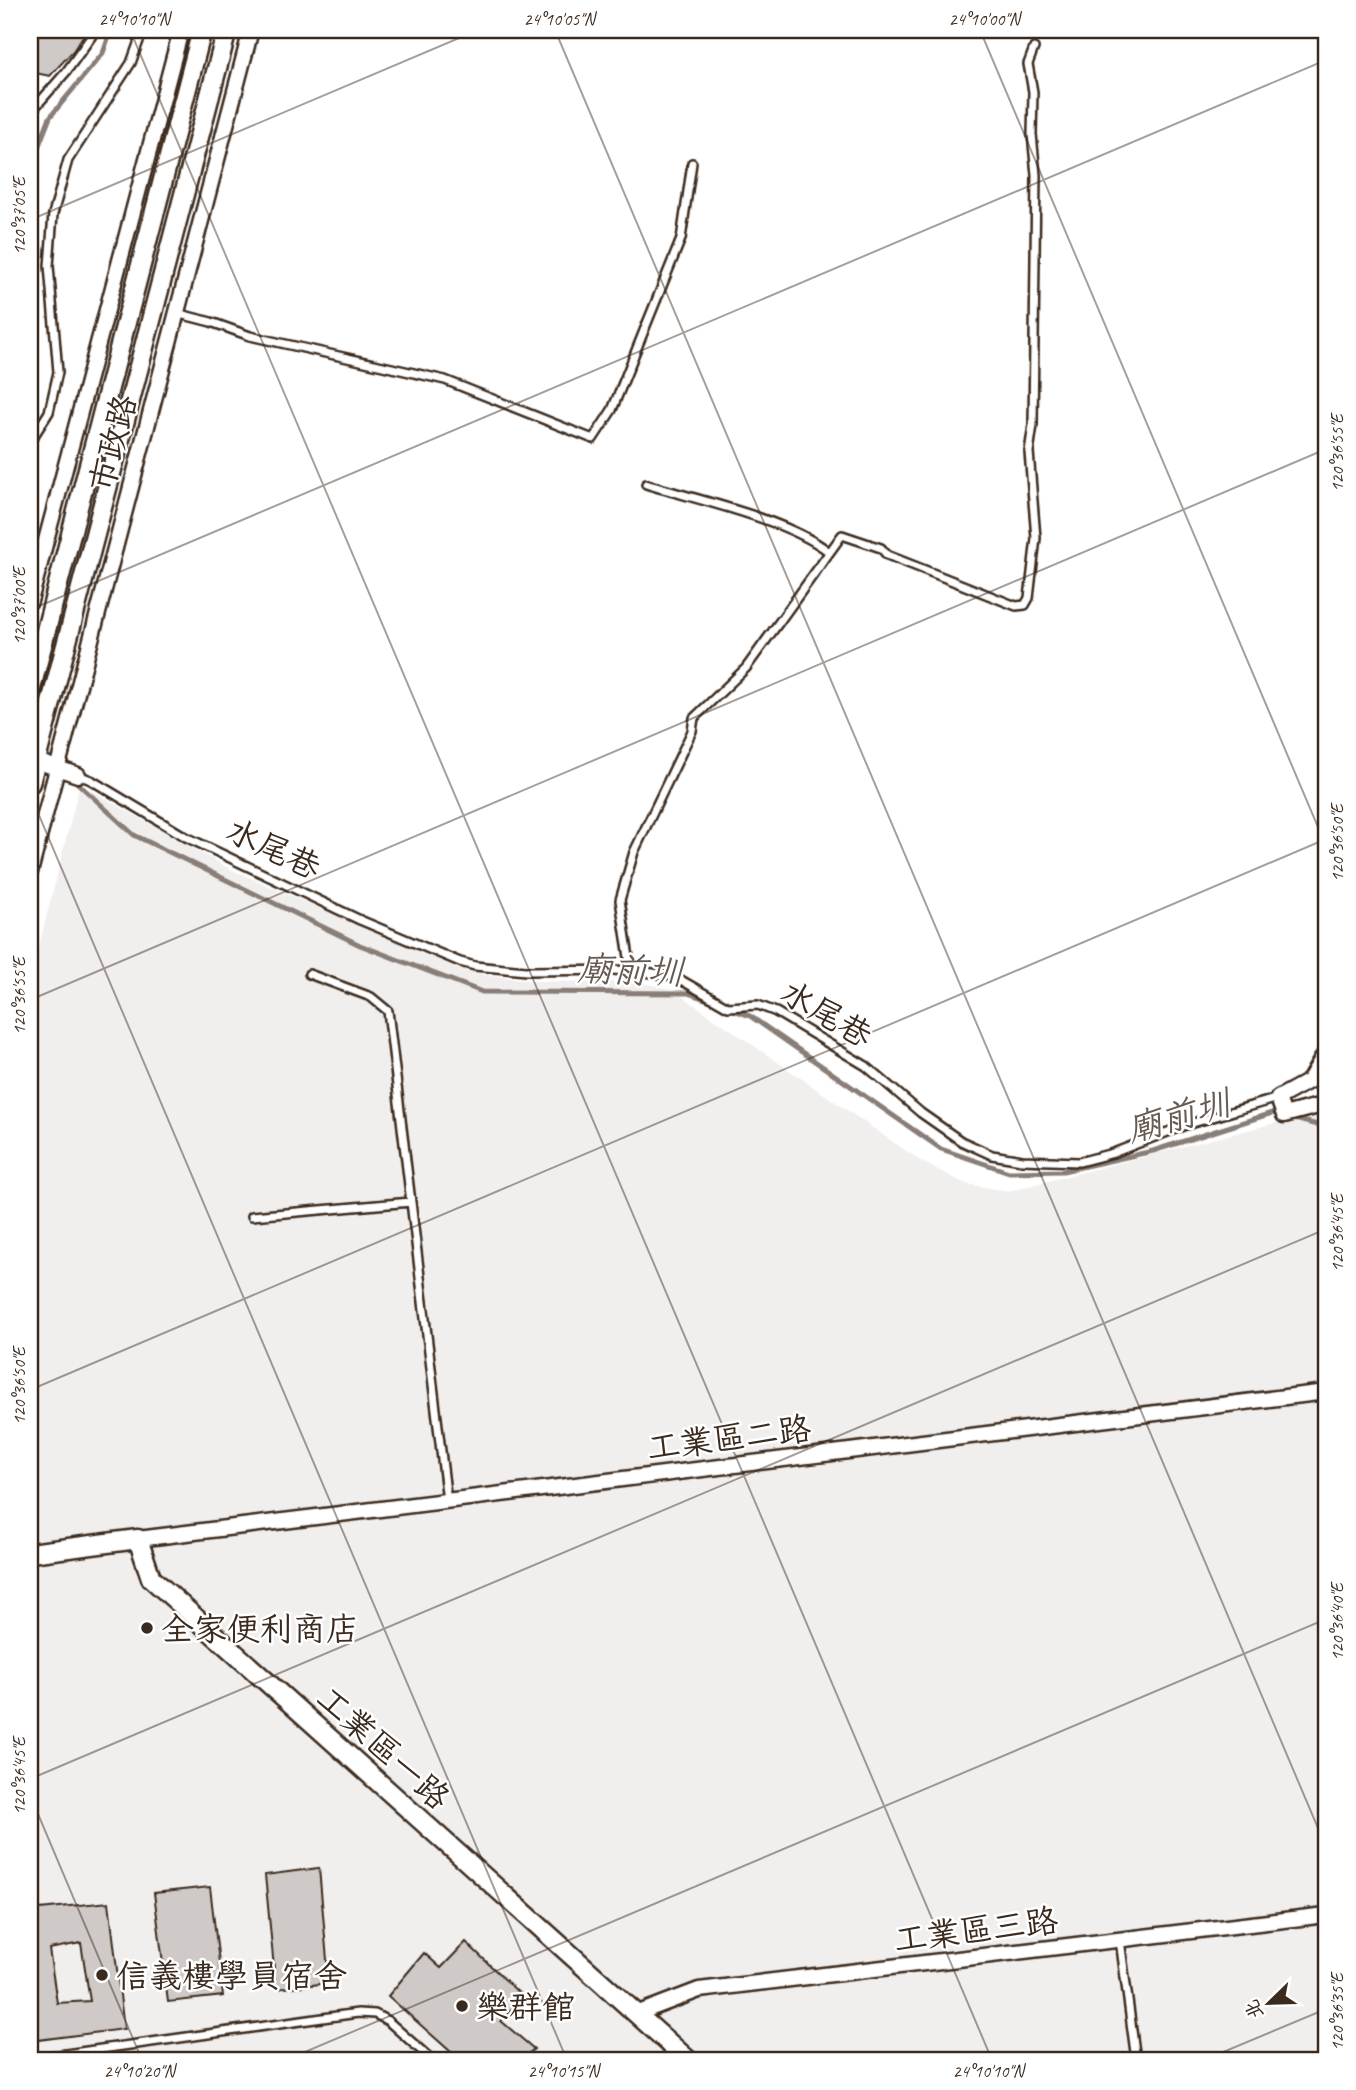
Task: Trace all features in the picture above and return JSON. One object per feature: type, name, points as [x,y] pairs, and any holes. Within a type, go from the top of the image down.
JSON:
[{"type":"street","name":"市政路","points":[[30,601],[181,30]]},
{"type":"street","name":"市政路","points":[[30,692],[202,30]]},
{"type":"street","name":"市政路","points":[[30,783],[32,760],[227,30]]},
{"type":"street","name":"市政路","points":[[30,872],[251,30]]},
{"type":"street","name":"水尾巷","points":[[32,760],[78,775]]},
{"type":"street","points":[[1326,1052],[1309,1081],[1278,1098],[1284,1115],[1326,1104]]},
{"type":"street","name":"工業區二路","points":[[138,1539],[1326,1392]]},
{"type":"street","points":[[30,1553],[138,1539]]},
{"type":"street","name":"工業區一路","points":[[138,1539],[151,1578],[688,2060]]},
{"type":"street","name":"工業區三路","points":[[636,2014],[699,1990],[1326,1915]]},
{"type":"lane","points":[[30,113],[66,72],[96,30]]},
{"type":"lane","points":[[30,442],[49,412],[58,372],[49,266],[53,214],[68,160],[131,63],[143,30]]},
{"type":"lane","points":[[632,970],[620,900],[635,852],[692,731],[694,718],[746,668],[842,535],[881,548],[887,555],[1016,606],[1025,605],[1029,598],[1037,538],[1029,452],[1033,425],[1036,175],[1032,134],[1033,92],[1028,64],[1034,48]]},
{"type":"lane","points":[[176,313],[250,335],[445,380],[593,439],[612,410],[681,239],[692,163]]},
{"type":"lane","points":[[646,484],[753,516],[818,543],[828,551]]},
{"type":"lane","name":"水尾巷","points":[[78,775],[92,780],[186,837],[360,920],[460,962],[526,971],[632,970],[674,976],[728,1007],[758,1005],[776,1012],[866,1066],[921,1113],[961,1141],[992,1155],[1021,1160],[1079,1162],[1113,1153],[1186,1125],[1278,1098]]},
{"type":"lane","points":[[309,974],[371,997],[388,1011],[447,1501]]},
{"type":"lane","points":[[252,1216],[411,1202]]},
{"type":"lane","points":[[1120,1940],[1136,2060]]},
{"type":"lane","points":[[30,2059],[358,2013],[375,2014],[387,2021],[432,2060]]},
{"type":"shaded area","points":[[80,784],[226,867],[462,968],[485,975],[537,981],[642,983],[672,989],[922,1162],[966,1184],[1009,1191],[1326,1110],[1326,2060],[30,2060],[30,981]]},
{"type":"building","points":[[31,30],[87,30],[73,51],[50,76],[30,72]]},
{"type":"building","points":[[319,1868],[329,1983],[276,1989],[265,1875]]},
{"type":"building","points":[[210,1887],[223,1996],[168,2002],[154,1893]]},
{"type":"building","name":"信義樓學員宿舍","points":[[109,1902],[124,2029],[30,2041],[30,1910]],"holes":[[[81,1943],[90,2001],[57,2003],[49,1949]]]},
{"type":"building","points":[[466,1942],[523,1997],[501,2021],[534,2049],[521,2060],[460,2060],[388,1996],[424,1953],[441,1968]]},
{"type":"waterway","points":[[30,168],[50,117],[103,53],[111,30]]},
{"type":"waterway","name":"廟前圳","points":[[30,739],[55,763]]},
{"type":"waterway","name":"廟前圳","points":[[73,779],[134,835],[360,945],[482,992],[688,993],[716,1003]]},
{"type":"waterway","name":"廟前圳","points":[[728,1008],[750,1016],[941,1149],[1009,1172],[1063,1171],[1153,1151],[1272,1113],[1321,1126],[1326,1124]]},
{"type":"place","name":"全家便利商店","points":[[147,1628]]},
{"type":"place","name":"信義樓學員宿舍","points":[[102,1975]]},
{"type":"place","name":"樂群館","points":[[462,2006]]}]
